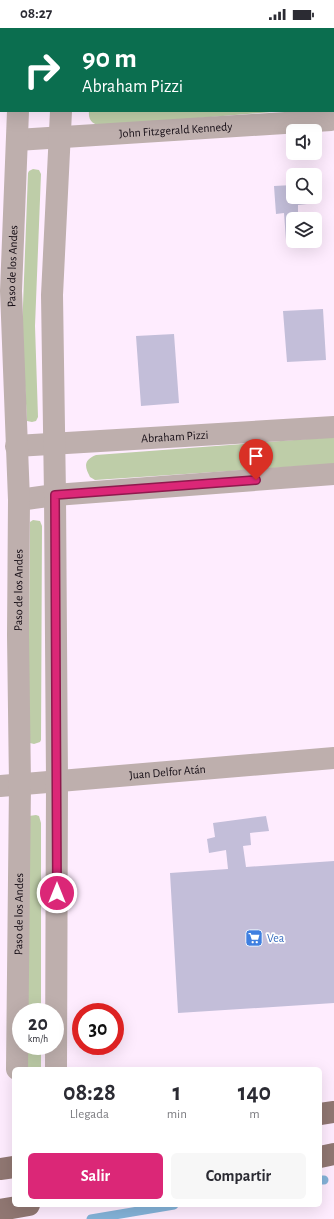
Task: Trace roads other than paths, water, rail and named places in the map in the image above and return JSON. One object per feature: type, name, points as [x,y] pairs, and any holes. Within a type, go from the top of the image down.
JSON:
[{"type":"main road","points":[[322,1114],[334,1112]]},
{"type":"main road","points":[[322,1157],[334,1154]]},
{"type":"main road","points":[[0,1169],[12,1167]]},
{"type":"main road","points":[[0,1210],[17,1207]]},
{"type":"street","name":"Paso de los Andes","points":[[17,1067],[10,785],[18,635],[19,500],[9,477],[16,446],[11,291],[18,112]]},
{"type":"street","points":[[56,1067],[57,781],[52,294],[61,112]]},
{"type":"street","name":"John Fitzgerald Kennedy","points":[[17,140],[331,120],[334,118]]},
{"type":"street","name":"Abraham Pizzi","points":[[16,446],[334,427]]},
{"type":"street","points":[[19,500],[55,495],[334,474]]},
{"type":"street","name":"Juan Delfor Atán","points":[[10,785],[334,758]]},
{"type":"waterway","points":[[91,1219],[162,1207]]},
{"type":"place","name":"Vea","points":[[254,938]]}]
